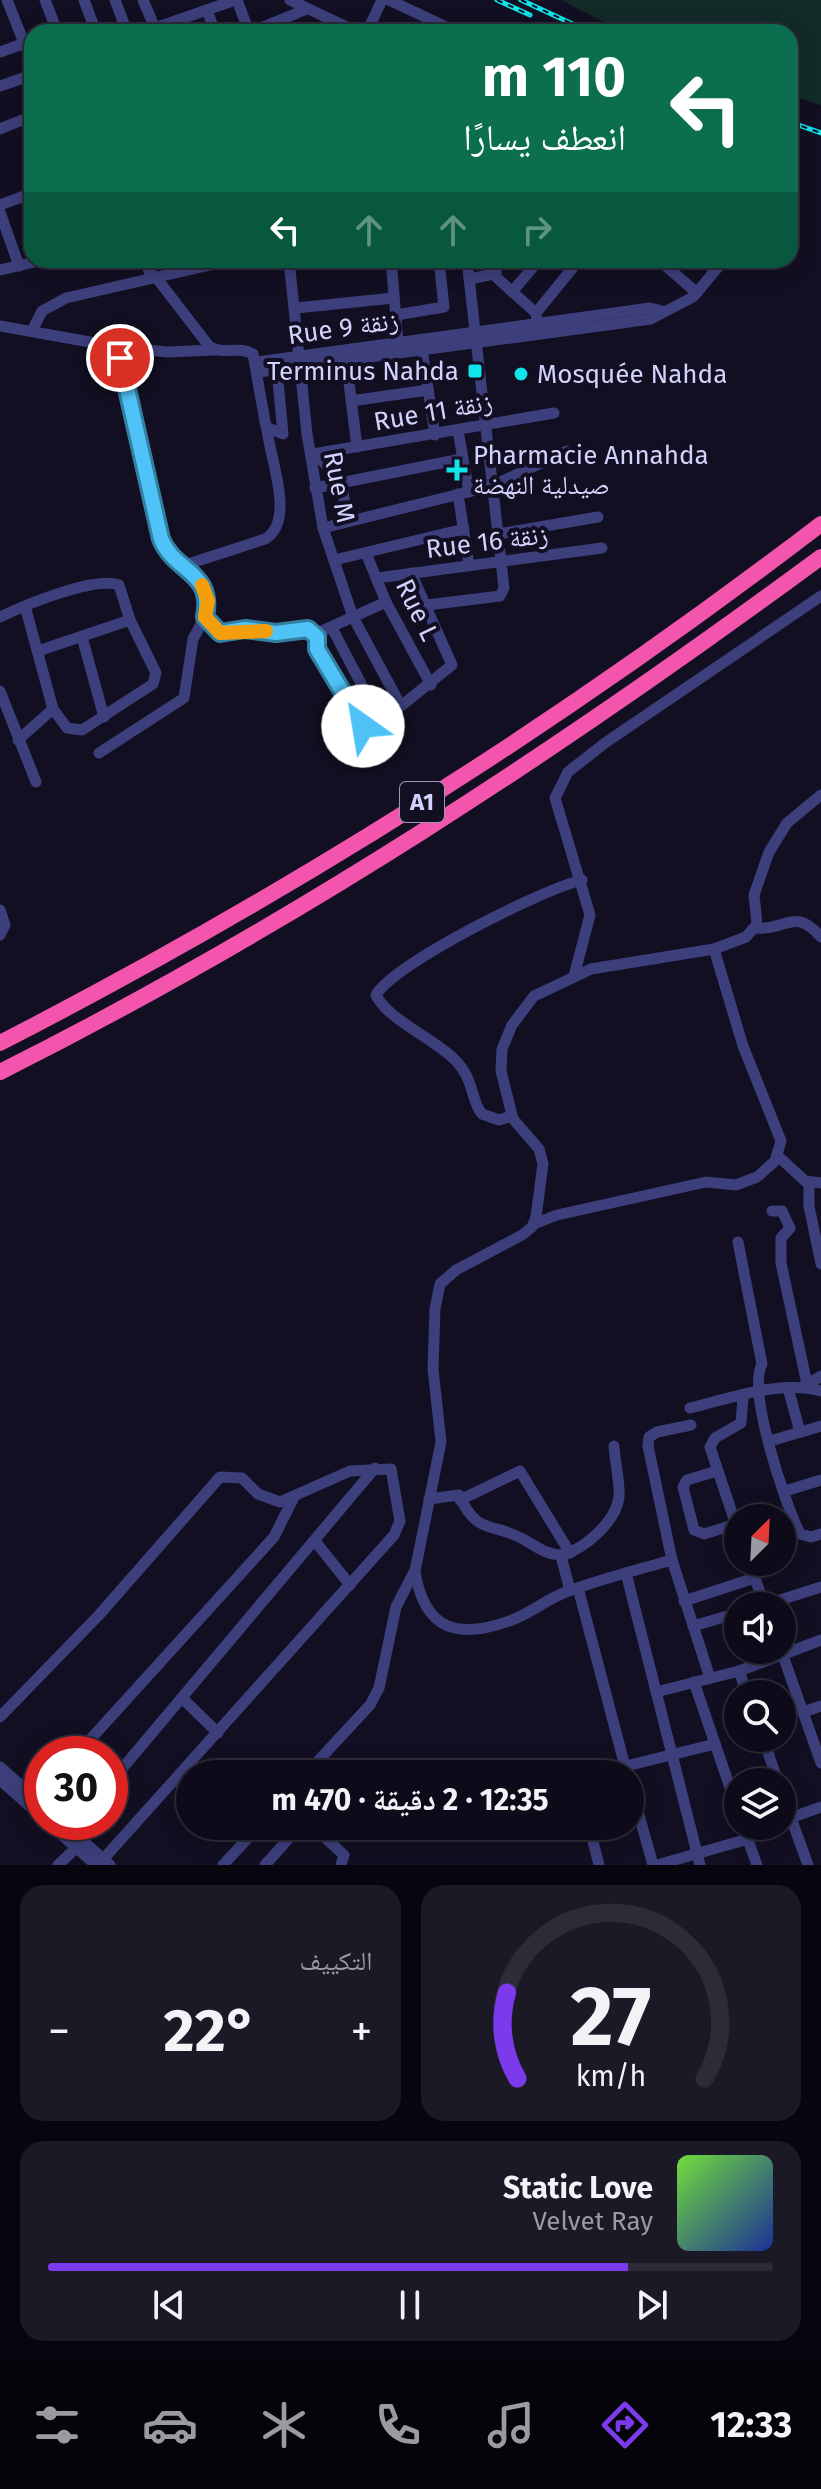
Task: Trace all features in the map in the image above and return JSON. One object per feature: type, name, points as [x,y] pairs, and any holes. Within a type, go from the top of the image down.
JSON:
[{"type":"highway","name":"A1","points":[[0,1043],[196,937],[404,814],[586,696],[821,524]]},
{"type":"highway","name":"A1","points":[[0,1072],[248,937],[434,823],[588,724],[821,557]]},
{"type":"street","points":[[7,0],[24,41]]},
{"type":"street","points":[[45,0],[54,23]]},
{"type":"street","points":[[84,0],[93,24]]},
{"type":"street","points":[[115,0],[124,24]]},
{"type":"street","points":[[143,0],[149,24]]},
{"type":"street","points":[[183,24],[207,10],[236,0],[246,24]]},
{"type":"street","points":[[290,0],[331,24]]},
{"type":"street","points":[[371,24],[382,0]]},
{"type":"street","points":[[389,0],[440,24]]},
{"type":"street","points":[[270,24],[307,9]]},
{"type":"street","points":[[207,10],[212,24]]},
{"type":"street","points":[[0,52],[24,43]]},
{"type":"street","points":[[0,86],[24,78]]},
{"type":"street","points":[[0,129],[24,119]]},
{"type":"street","points":[[0,205],[24,196]]},
{"type":"street","points":[[0,212],[19,266]]},
{"type":"street","points":[[0,270],[24,265]]},
{"type":"street","points":[[149,268],[215,350]]},
{"type":"street","points":[[33,329],[42,311],[51,303],[192,268]]},
{"type":"street","name":"Rue M","points":[[290,268],[300,361],[315,453],[315,488],[323,528],[353,617],[401,706]]},
{"type":"street","points":[[392,268],[398,342]]},
{"type":"street","points":[[396,315],[444,307],[440,268]]},
{"type":"street","points":[[427,605],[487,600],[503,593],[468,268]]},
{"type":"street","points":[[494,274],[495,268]]},
{"type":"street","points":[[512,292],[532,268]]},
{"type":"street","points":[[494,274],[536,318],[573,268]]},
{"type":"street","points":[[668,268],[697,293]]},
{"type":"street","name":"Rue 9 زنقة","points":[[258,367],[398,342],[476,338],[651,319],[697,293],[715,270]]},
{"type":"street","points":[[469,279],[494,274]]},
{"type":"street","points":[[296,308],[394,298]]},
{"type":"street","name":"Rue 9 زنقة","points":[[258,367],[277,370],[300,361],[346,359],[422,349],[476,338],[536,318],[650,308],[662,311]]},
{"type":"street","points":[[0,326],[33,329],[118,347],[167,352],[248,351],[258,367],[282,512],[275,532],[265,539],[182,566]]},
{"type":"street","points":[[99,753],[184,698],[193,639],[205,617],[208,601],[195,574],[168,553],[161,539],[118,347]]},
{"type":"street","points":[[422,349],[435,435]]},
{"type":"street","points":[[346,359],[357,447]]},
{"type":"street","points":[[266,426],[283,434],[277,370]]},
{"type":"street","points":[[351,401],[428,390]]},
{"type":"street","name":"Rue 11 زنقة","points":[[315,453],[485,427],[554,413]]},
{"type":"street","points":[[458,431],[469,565]]},
{"type":"street","points":[[323,528],[492,486],[567,451]]},
{"type":"street","points":[[315,453],[342,482],[347,521]]},
{"type":"street","points":[[315,488],[461,459]]},
{"type":"street","points":[[498,534],[598,517]]},
{"type":"street","points":[[334,560],[464,529]]},
{"type":"street","name":"Rue 16 زنقة","points":[[377,578],[602,548]]},
{"type":"street","name":"Rue L","points":[[366,553],[386,602],[431,685]]},
{"type":"street","points":[[205,617],[220,633],[245,629],[283,633],[302,628],[317,643],[355,717],[363,726],[380,720],[451,668],[450,653],[411,573]]},
{"type":"street","points":[[0,617],[25,606],[110,582],[119,585],[130,620],[156,676],[149,687],[76,732],[63,725],[53,709],[25,606]]},
{"type":"street","points":[[574,976],[590,915],[555,798],[568,772],[605,743],[821,596]]},
{"type":"street","points":[[317,643],[332,628],[386,602]]},
{"type":"street","points":[[38,651],[130,620]]},
{"type":"street","points":[[332,628],[380,720]]},
{"type":"street","points":[[82,637],[104,717]]},
{"type":"street","points":[[0,691],[36,782]]},
{"type":"street","points":[[18,740],[53,709]]},
{"type":"street","points":[[534,1224],[543,1164],[539,1149],[512,1116],[501,1071],[506,1036],[534,996],[574,976],[608,963],[714,949],[746,937],[755,928],[758,918],[754,895],[769,852],[787,823],[821,795]]},
{"type":"street","points":[[512,1116],[499,1120],[482,1114],[472,1084],[454,1059],[389,1011],[376,995],[435,950],[520,902],[582,880]]},
{"type":"street","points":[[0,910],[5,925],[0,935]]},
{"type":"street","points":[[755,928],[772,929],[797,920],[808,923],[821,937]]},
{"type":"street","points":[[319,1760],[370,1705],[379,1688],[396,1607],[415,1571],[442,1428],[433,1369],[435,1309],[440,1284],[456,1270],[511,1243],[534,1224],[557,1215],[706,1182],[736,1185],[757,1177],[778,1156],[781,1141],[743,1046],[714,949]]},
{"type":"street","points":[[778,1156],[815,1182],[812,1222],[821,1264]]},
{"type":"street","points":[[772,1211],[782,1211],[790,1228]]},
{"type":"street","points":[[805,1386],[781,1263],[781,1238],[790,1228],[812,1222]]},
{"type":"street","points":[[738,1242],[762,1364],[756,1392],[800,1534],[811,1537],[821,1534]]},
{"type":"street","points":[[805,1386],[821,1376]]},
{"type":"street","points":[[690,1408],[756,1392],[805,1386],[821,1391]]},
{"type":"street","points":[[788,1388],[800,1432]]},
{"type":"street","points":[[729,1504],[710,1447],[715,1438],[741,1423],[743,1396]]},
{"type":"street","points":[[691,1425],[657,1432],[647,1443],[672,1560],[710,1678]]},
{"type":"street","points":[[770,1441],[821,1426]]},
{"type":"street","points":[[429,1499],[459,1495],[474,1520],[486,1528],[521,1537],[543,1552],[566,1554],[603,1527],[614,1512],[619,1498],[614,1446]]},
{"type":"street","points":[[128,1762],[315,1541],[353,1489],[375,1468]]},
{"type":"street","points":[[0,1717],[99,1615],[220,1477],[242,1478],[269,1500],[280,1502],[350,1471],[391,1469],[400,1521],[394,1535],[102,1864]]},
{"type":"street","points":[[460,1500],[520,1471],[566,1554],[624,1760]]},
{"type":"street","points":[[717,1471],[687,1480],[684,1485],[694,1530],[704,1534],[724,1530]]},
{"type":"street","points":[[785,1491],[821,1480]]},
{"type":"street","points":[[93,1736],[274,1537],[294,1497]]},
{"type":"street","points":[[315,1541],[350,1585]]},
{"type":"street","points":[[415,1571],[419,1592],[433,1616],[440,1625],[455,1631],[512,1620],[574,1589],[672,1560]]},
{"type":"street","points":[[626,1573],[698,1860]]},
{"type":"street","points":[[684,1601],[755,1578],[759,1592]]},
{"type":"street","points":[[796,1595],[821,1587]]},
{"type":"street","points":[[693,1626],[724,1617]]},
{"type":"street","points":[[796,1648],[821,1640]]},
{"type":"street","points":[[656,1692],[739,1671],[755,1664]]},
{"type":"street","points":[[786,1664],[821,1763]]},
{"type":"street","points":[[739,1671],[742,1680]]},
{"type":"street","points":[[694,1682],[724,1770]]},
{"type":"street","points":[[183,1699],[218,1733]]},
{"type":"street","points":[[803,1712],[821,1706]]},
{"type":"street","points":[[644,1766],[715,1744]]},
{"type":"street","points":[[0,1767],[24,1788]]},
{"type":"street","points":[[0,1780],[24,1793]]},
{"type":"street","points":[[796,1816],[821,1807]]},
{"type":"street","points":[[644,1829],[655,1865],[698,1860],[733,1840]]},
{"type":"street","points":[[73,1840],[76,1848],[102,1864]]},
{"type":"street","points":[[80,1840],[102,1864]]},
{"type":"street","points":[[225,1864],[246,1840]]},
{"type":"street","points":[[265,1865],[287,1840]]},
{"type":"street","points":[[327,1840],[344,1855],[341,1865]]},
{"type":"street","points":[[593,1840],[599,1865]]},
{"type":"street","points":[[748,1840],[757,1865]]},
{"type":"street","points":[[796,1840],[808,1865]]},
{"type":"street","points":[[58,1865],[76,1848]]},
{"type":"green space","points":[[561,0],[821,0],[821,105],[798,98],[798,24],[608,24]]},
{"type":"railway","points":[[497,0],[530,15]]},
{"type":"railway","points":[[521,0],[573,24]]},
{"type":"railway","points":[[798,125],[821,133]]},
{"type":"slow traffic","points":[[202,585],[208,601],[205,617],[220,633],[245,629],[266,631]]},
{"type":"place","name":"Terminus Nahda","points":[[475,371]]},
{"type":"place","name":"Mosquée Nahda","points":[[521,374]]},
{"type":"place","name":"Pharmacie Annahda صيدلية النهضة","points":[[457,470]]},
{"type":"route","points":[[120,358],[161,539],[175,561],[195,574],[199,581],[208,601],[205,617],[220,633],[245,629],[276,633],[308,629],[317,637],[317,649],[363,726]]}]
